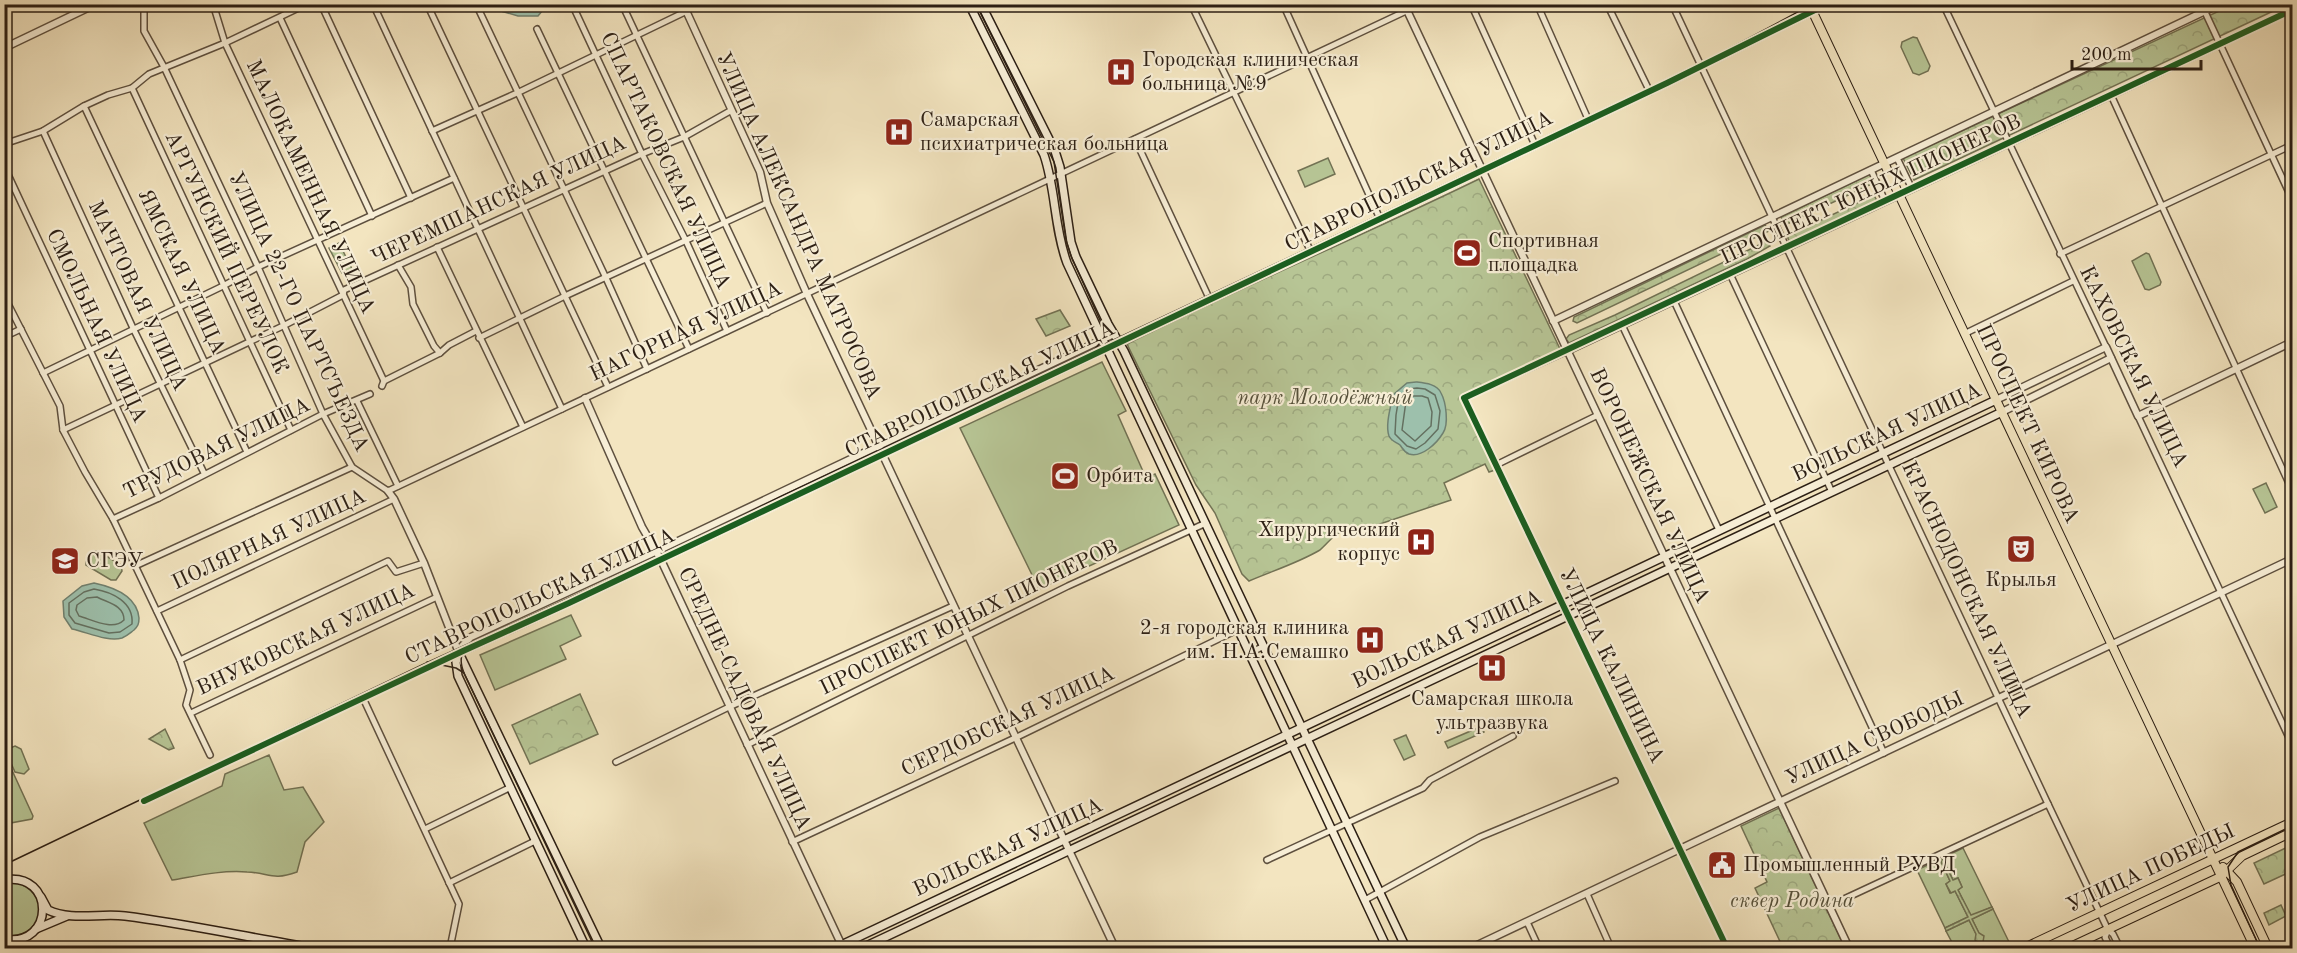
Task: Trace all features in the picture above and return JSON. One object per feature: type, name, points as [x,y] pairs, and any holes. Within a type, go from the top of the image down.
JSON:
[{"type":"main road","points":[[969,4],[1038,140],[1050,179],[1060,244],[1105,348],[1387,948]]},
{"type":"main road","points":[[981,4],[1055,152],[1076,258],[1206,523],[1406,948]]},
{"type":"main road","name":"ПРОСПЕКТ КИРОВА","points":[[1811,8],[2255,948]]},
{"type":"main road","name":"ВОЛЬСКАЯ УЛИЦА","points":[[840,947],[1996,400]]},
{"type":"main road","name":"ВОЛЬСКАЯ УЛИЦА","points":[[862,948],[2002,412]]},
{"type":"main road","name":"УЛИЦА 22-ГО ПАРТСЪЕЗДА","points":[[459,653],[456,662],[458,676],[586,948]]},
{"type":"main road","name":"УЛИЦА 22-ГО ПАРТСЪЕЗДА","points":[[459,653],[601,948]]},
{"type":"main road","name":"УЛИЦА ПОБЕДЫ","points":[[2024,948],[2292,822]]},
{"type":"main road","name":"УЛИЦА ПОБЕДЫ","points":[[2068,948],[2220,877],[2242,856],[2292,832]]},
{"type":"main road","points":[[2212,860],[2226,869],[2237,882],[2268,948]]},
{"type":"main road","points":[[2194,868],[2203,870],[2206,879],[2202,885]]},
{"type":"main road","points":[[4,874],[8,879],[31,885],[48,910],[70,915],[107,914],[141,918],[314,948]]},
{"type":"main road","points":[[36,929],[43,913],[41,897]]},
{"type":"main road","points":[[15,948],[22,938],[36,929],[70,915]]},
{"type":"main road","points":[[4,939],[22,938]]},
{"type":"street","points":[[4,48],[96,4]]},
{"type":"street","name":"УЛИЦА 22-ГО ПАРТСЪЕЗДА","points":[[144,4],[144,31],[164,67],[258,267],[323,414],[352,467],[388,491],[394,499],[424,563],[459,653]]},
{"type":"street","name":"МАЛОКАМЕННАЯ УЛИЦА","points":[[213,4],[225,43],[383,383],[440,353]]},
{"type":"street","points":[[4,144],[43,131],[84,106],[108,95],[132,88],[149,74],[225,43],[307,4]]},
{"type":"street","points":[[321,4],[411,198]]},
{"type":"street","points":[[373,4],[562,409]]},
{"type":"street","points":[[427,4],[608,387]]},
{"type":"street","points":[[476,4],[647,369]]},
{"type":"street","name":"СПАРТАКОВСКАЯ УЛИЦА","points":[[572,4],[727,331]]},
{"type":"street","points":[[622,4],[767,313]]},
{"type":"street","points":[[1191,4],[1311,252]]},
{"type":"street","points":[[1283,4],[1380,219]]},
{"type":"street","name":"НАГОРНАЯ УЛИЦА","points":[[388,491],[1234,93],[1405,8],[1421,4]]},
{"type":"street","points":[[1471,4],[1535,145]]},
{"type":"street","points":[[1538,4],[1588,119]]},
{"type":"street","points":[[1606,4],[1650,92]]},
{"type":"street","name":"КРАСНОДОНСКАЯ УЛИЦА","points":[[1672,4],[1785,249],[2099,912],[2120,948]]},
{"type":"street","name":"СТАВРОПОЛЬСКАЯ УЛИЦА","points":[[144,801],[661,560],[1588,119],[1650,92],[1811,8],[1827,4]]},
{"type":"street","name":"КАХОВСКАЯ УЛИЦА","points":[[1943,4],[2292,744]]},
{"type":"street","name":"ПРОСПЕКТ ЮНЫХ ПИОНЕРОВ","points":[[1553,321],[2220,4]]},
{"type":"street","points":[[432,131],[558,74],[637,35],[685,8]]},
{"type":"street","name":"УЛИЦА АЛЕКСАНДРА МАТРОСОВА","points":[[685,8],[730,111],[760,172],[767,203],[807,294],[1115,948]]},
{"type":"street","name":"ВОРОНЕЖСКАЯ УЛИЦА","points":[[1405,8],[1849,948]]},
{"type":"street","name":"ПРОСПЕКТ ЮНЫХ ПИОНЕРОВ","points":[[1464,398],[2292,10]]},
{"type":"street","points":[[2205,12],[2292,199]]},
{"type":"street","points":[[280,18],[372,216]]},
{"type":"street","points":[[537,29],[689,349]]},
{"type":"street","name":"АРГУНСКИЙ ПЕРЕУЛОК","points":[[132,88],[248,342],[291,430]]},
{"type":"street","points":[[2111,95],[2292,489]]},
{"type":"street","name":"ЯМСКАЯ УЛИЦА","points":[[84,106],[247,452]]},
{"type":"street","name":"ЧЕРЕМШАНСКАЯ УЛИЦА","points":[[63,430],[285,325],[343,294],[344,290],[524,210],[564,189],[684,137],[730,111]]},
{"type":"street","name":"МАЧТОВАЯ УЛИЦА","points":[[43,131],[133,328],[204,474]]},
{"type":"street","points":[[1135,139],[1210,300]]},
{"type":"street","points":[[2060,254],[2292,145]]},
{"type":"street","points":[[1897,158],[1912,189]]},
{"type":"street","name":"СМОЛЬНАЯ УЛИЦА","points":[[4,166],[159,498]]},
{"type":"street","points":[[1871,170],[1885,201]]},
{"type":"street","points":[[43,373],[258,267],[454,178]]},
{"type":"street","points":[[479,338],[767,203]]},
{"type":"street","points":[[437,247],[524,427]]},
{"type":"street","points":[[398,265],[411,287],[413,304],[434,346],[440,353],[449,345],[476,331]]},
{"type":"street","points":[[1730,274],[1832,492]]},
{"type":"street","points":[[1964,334],[2073,281]]},
{"type":"street","points":[[4,296],[60,406],[63,430],[113,519],[180,660],[190,690],[186,705],[210,755]]},
{"type":"street","points":[[1674,301],[1884,753]]},
{"type":"street","points":[[1622,325],[1719,530]]},
{"type":"street","points":[[4,337],[21,329]]},
{"type":"street","name":"СТАВРОПОЛЬСКАЯ УЛИЦА","points":[[459,653],[471,637],[1114,334]]},
{"type":"street","points":[[2138,416],[2292,342]]},
{"type":"street","name":"ВОЛЬСКАЯ УЛИЦА","points":[[1996,400],[2106,347]]},
{"type":"street","name":"ВОЛЬСКАЯ УЛИЦА","points":[[2002,412],[2111,358]]},
{"type":"street","name":"ТРУДОВАЯ УЛИЦА","points":[[113,519],[323,414],[370,394]]},
{"type":"street","name":"СРЕДНЕ-САДОВАЯ УЛИЦА","points":[[585,398],[639,520],[661,560],[840,947]]},
{"type":"street","name":"УЛИЦА КАЛИНИНА","points":[[1464,398],[1727,948]]},
{"type":"street","points":[[357,401],[398,486]]},
{"type":"street","points":[[1496,465],[1598,415]]},
{"type":"street","points":[[135,566],[352,467]]},
{"type":"street","name":"ПОЛЯРНАЯ УЛИЦА","points":[[157,611],[394,499]]},
{"type":"street","name":"ПРОСПЕКТ ЮНЫХ ПИОНЕРОВ","points":[[747,745],[1077,581],[1206,523]]},
{"type":"street","name":"УЛИЦА СВОБОДЫ","points":[[1471,948],[2292,559]]},
{"type":"street","points":[[180,660],[388,561],[396,572],[424,563]]},
{"type":"street","name":"ВНУКОВСКАЯ УЛИЦА","points":[[191,713],[436,597]]},
{"type":"street","name":"ПРОСПЕКТ ЮНЫХ ПИОНЕРОВ","points":[[616,762],[729,707],[953,606]]},
{"type":"street","name":"СЕРДОБСКАЯ УЛИЦА","points":[[792,842],[1015,738],[1237,630]]},
{"type":"street","points":[[1248,654],[1264,646]]},
{"type":"street","points":[[363,698],[459,904],[450,948]]},
{"type":"street","points":[[1267,860],[1423,788],[1430,780],[1514,736]]},
{"type":"street","points":[[1365,900],[1480,837],[1615,781]]},
{"type":"street","points":[[425,829],[511,787]]},
{"type":"street","points":[[1829,906],[2048,804]]},
{"type":"street","points":[[449,883],[536,841]]},
{"type":"street","points":[[1587,894],[1611,948]]},
{"type":"street","points":[[1527,922],[1539,948]]},
{"type":"street","name":"КРАСНОДОНСКАЯ УЛИЦА","points":[[2108,930],[2105,937],[2110,948]]},
{"type":"green space","points":[[2232,5],[2286,5],[1914,180],[1903,158]]},
{"type":"green space","points":[[1913,37],[1917,38],[1930,66],[1928,71],[1919,75],[1913,73],[1901,47],[1902,42]]},
{"type":"green space","points":[[1328,158],[1335,174],[1305,187],[1298,171]]},
{"type":"green space","points":[[1870,174],[1874,183],[1785,225],[1781,217]]},
{"type":"green space","name":"парк Молодёжный","points":[[1479,179],[1562,353],[1461,397],[1495,470],[1489,472],[1485,464],[1444,483],[1451,500],[1374,526],[1359,527],[1340,533],[1312,555],[1249,581],[1242,574],[1215,513],[1196,485],[1127,344]]},
{"type":"green space","points":[[1874,195],[1877,201],[1790,243],[1787,236]]},
{"type":"green space","points":[[1765,225],[1769,231],[1577,323],[1573,321],[1574,317]]},
{"type":"green space","points":[[1767,241],[1770,246],[1747,259],[1569,343],[1566,339],[1569,335]]},
{"type":"green space","points":[[339,243],[352,269],[342,273],[329,248]]},
{"type":"green space","points":[[2146,253],[2149,254],[2161,282],[2160,285],[2149,290],[2145,289],[2132,261]]},
{"type":"green space","points":[[1060,310],[1070,326],[1046,336],[1036,319]]},
{"type":"green space","name":"Орбита","points":[[1102,362],[1126,411],[1118,415],[1146,478],[1155,474],[1179,525],[1039,589],[960,428]]},
{"type":"green space","points":[[2266,483],[2277,507],[2265,513],[2253,489]]},
{"type":"green space","points":[[93,551],[98,551],[121,565],[122,571],[116,580],[111,580],[86,565]]},
{"type":"green space","points":[[571,615],[581,636],[560,646],[566,659],[495,690],[480,655]]},
{"type":"green space","points":[[580,694],[598,734],[530,764],[512,725]]},
{"type":"green space","points":[[1480,727],[1484,732],[1448,748],[1445,742]]},
{"type":"green space","points":[[165,729],[174,748],[169,750],[149,739]]},
{"type":"green space","points":[[1406,735],[1415,755],[1404,760],[1394,740]]},
{"type":"green space","points":[[15,746],[21,749],[29,769],[24,774],[15,772],[5,750]]},
{"type":"green space","points":[[5,755],[33,816],[32,819],[5,824]]},
{"type":"green space","points":[[269,755],[284,790],[303,787],[324,822],[305,842],[297,872],[276,876],[228,872],[172,880],[144,823],[222,786],[225,774]]},
{"type":"green space","name":"сквер Родина","points":[[1779,808],[1845,948],[1783,948],[1755,888],[1767,882],[1741,826]]},
{"type":"green space","points":[[2292,845],[2292,871],[2264,884],[2254,863]]},
{"type":"green space","points":[[1963,848],[1992,907],[1971,916],[1958,890],[1962,887],[1958,878],[1953,880],[1942,858]]},
{"type":"green space","points":[[1942,858],[1953,880],[1958,878],[1962,887],[1958,890],[1971,915],[1992,907],[1993,909],[1972,919],[1979,933],[1984,936],[1983,942],[1986,948],[1975,940],[1976,934],[1969,920],[1946,931],[1945,928],[1968,917],[1955,891],[1951,893],[1946,884],[1950,881],[1940,859]]},
{"type":"green space","points":[[1940,859],[1950,881],[1946,884],[1950,893],[1955,891],[1968,917],[1945,928],[1917,870]]},
{"type":"green space","points":[[14,882],[26,887],[34,895],[39,904],[39,913],[30,930],[20,935],[7,936],[5,935],[5,884]]},
{"type":"green space","points":[[2281,905],[2286,916],[2269,925],[2264,913]]},
{"type":"green space","points":[[1993,909],[2010,944],[2000,948],[1986,948],[1972,919]]},
{"type":"green space","points":[[1969,920],[1983,948],[1955,948],[1946,931]]},
{"type":"water","points":[[505,5],[521,7],[523,5],[547,5],[538,16],[518,16],[501,11]]},
{"type":"water","points":[[1407,383],[1430,384],[1439,390],[1443,397],[1446,419],[1445,429],[1437,441],[1429,449],[1414,455],[1406,452],[1391,439],[1388,426],[1393,395]]},
{"type":"water","points":[[94,583],[116,590],[134,604],[139,618],[137,626],[122,638],[110,639],[72,629],[64,617],[63,601],[82,586]]},
{"type":"tram line","points":[[976,4],[1054,162],[1066,240],[1104,329],[1103,339],[1095,349]]},
{"type":"tram line","points":[[4,865],[424,664],[659,557],[782,496],[1700,64],[1813,4]]},
{"type":"tram line","points":[[471,644],[462,657],[461,664],[464,673],[595,948]]},
{"type":"tram line","points":[[427,662],[456,668],[464,673]]},
{"type":"tram line","points":[[2260,948],[2231,885],[2228,867],[2238,852],[2292,826]]},
{"type":"cycle path","points":[[144,801],[569,603],[1667,83],[1827,4]]},
{"type":"cycle path","points":[[1727,948],[1464,398],[2292,10]]},
{"type":"place","name":"Городская клиническая больница №9","points":[[1121,72]]},
{"type":"place","name":"Самарская психиатрическая больница","points":[[899,132]]},
{"type":"place","name":"Спортивная площадка","points":[[1467,253]]},
{"type":"place","name":"Орбита","points":[[1065,476]]},
{"type":"place","name":"Хирургический корпус","points":[[1421,542]]},
{"type":"place","name":"Крылья","points":[[2021,549]]},
{"type":"place","name":"СГЭУ","points":[[65,561]]},
{"type":"place","name":"2-я городская клиника им. Н.А.Семашко","points":[[1370,640]]},
{"type":"place","name":"Самарская школа ультразвука","points":[[1492,668]]},
{"type":"place","name":"Промышленный РУВД","points":[[1722,865]]}]
